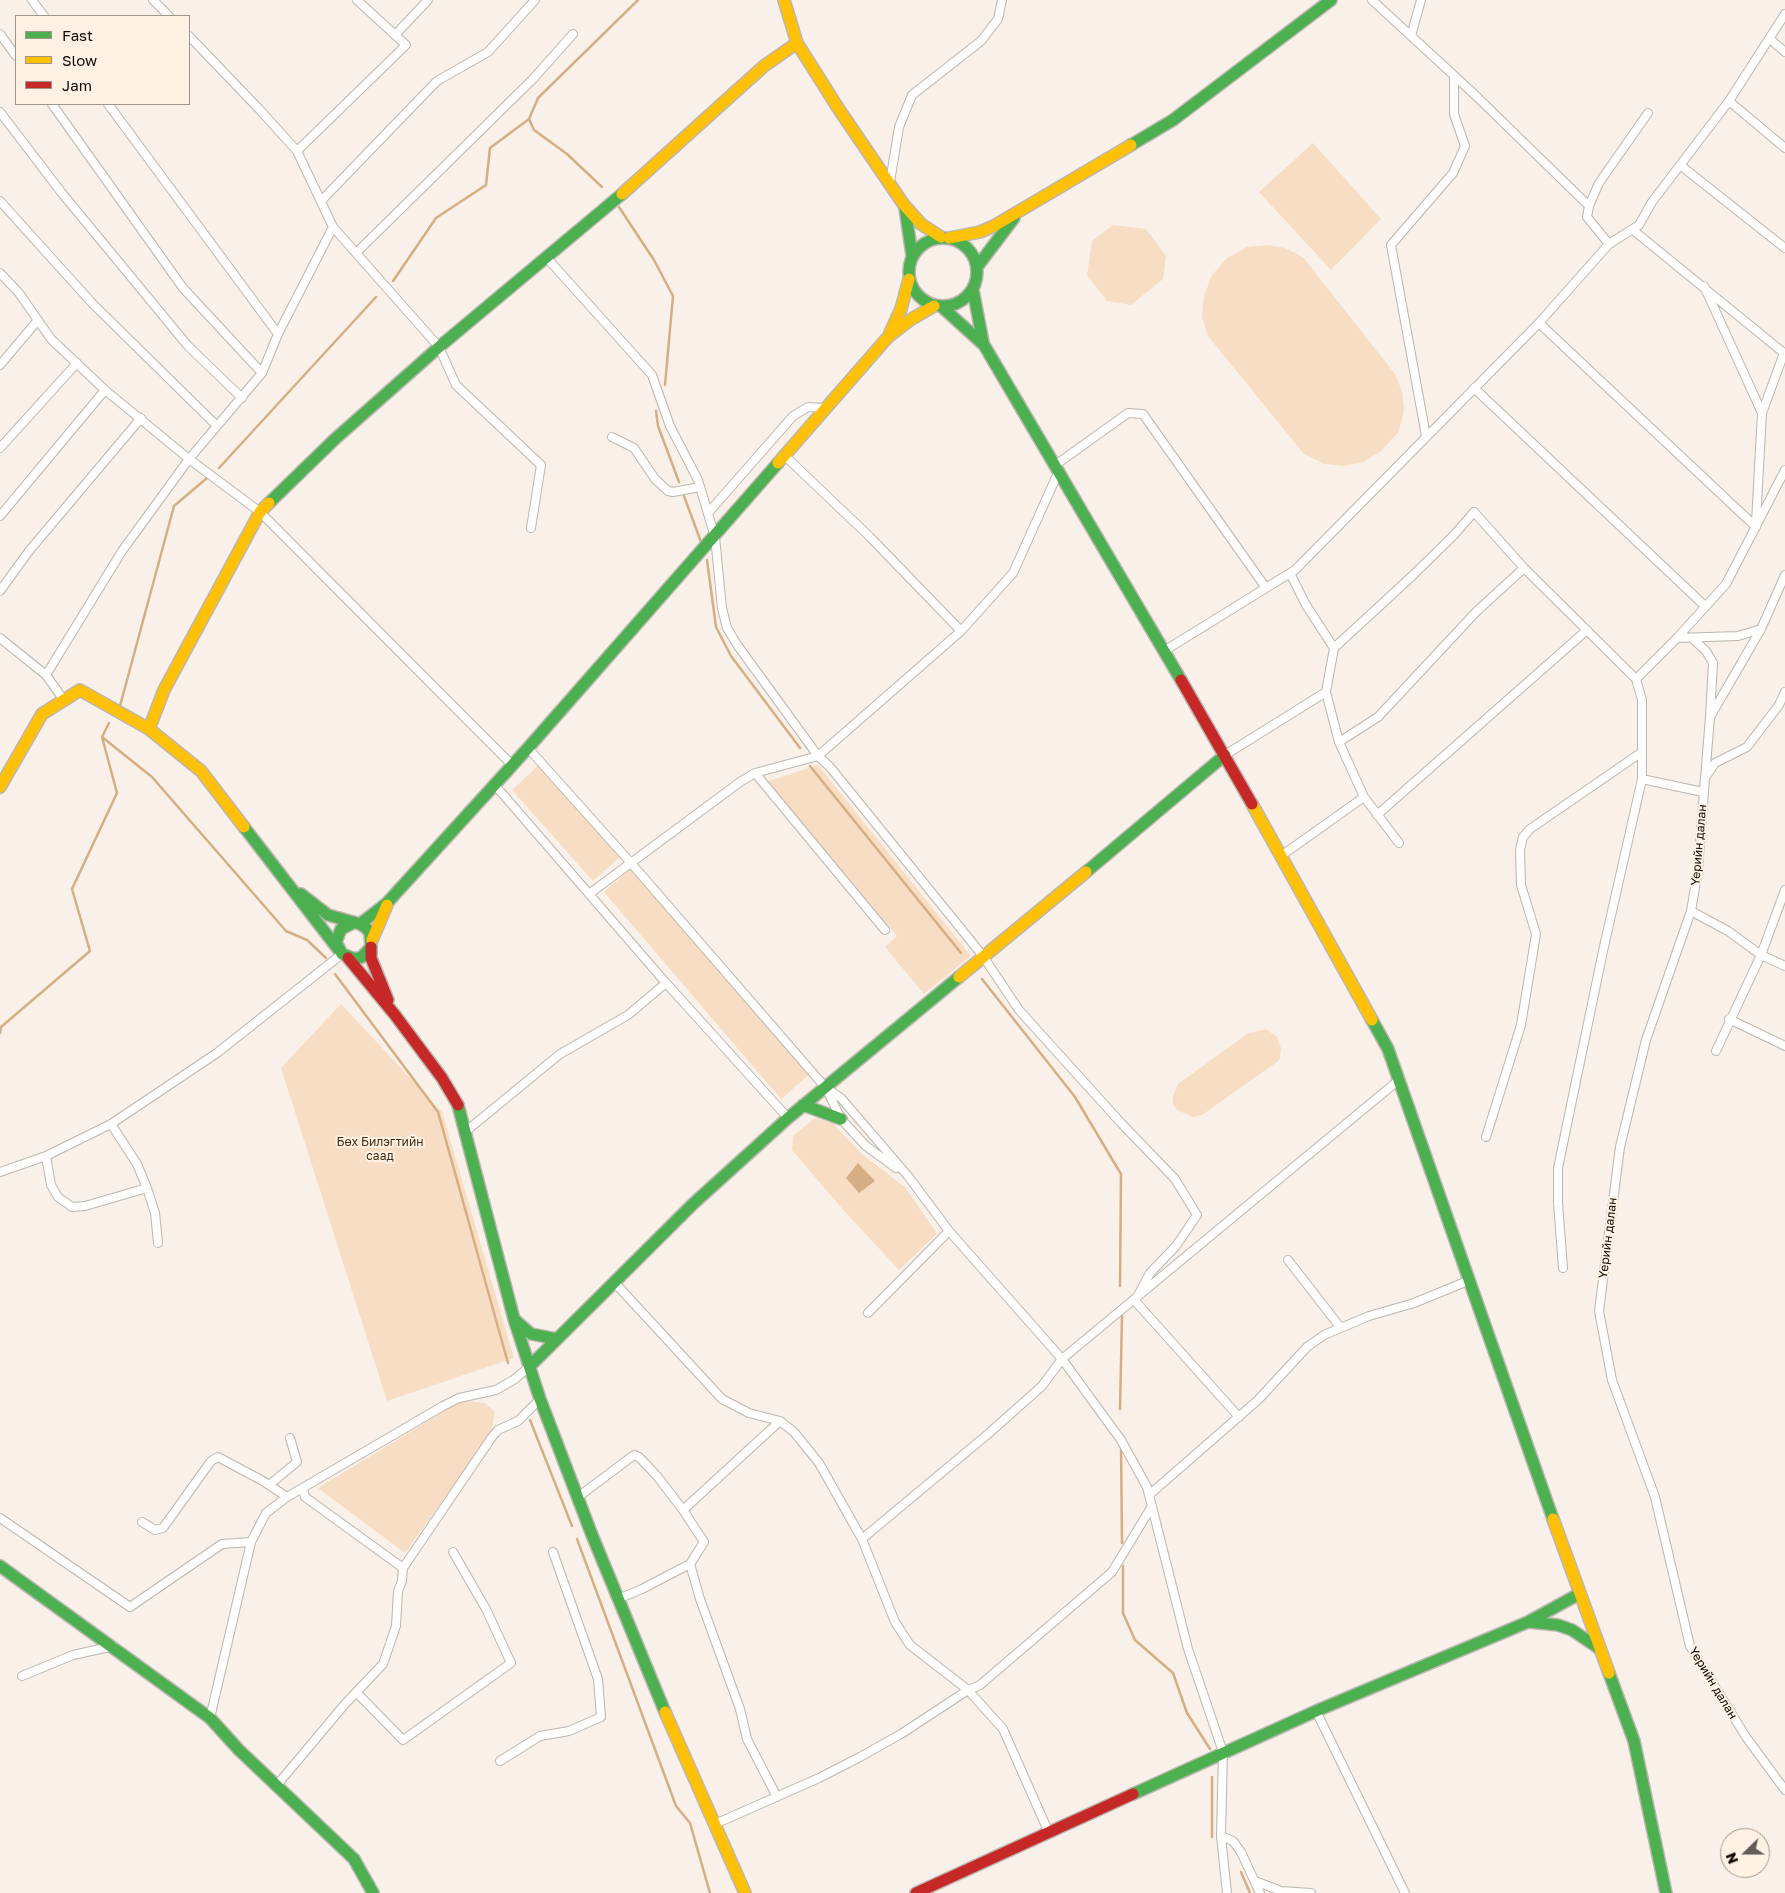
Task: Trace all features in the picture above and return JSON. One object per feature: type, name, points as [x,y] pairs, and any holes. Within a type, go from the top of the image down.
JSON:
[{"type":"main road","points":[[784,0],[797,43],[904,205],[921,224],[945,238],[968,248],[977,267],[977,278],[973,290],[965,299],[954,305],[938,306],[888,337]]},
{"type":"main road","points":[[342,954],[337,935],[341,929],[357,924],[387,903],[528,748],[715,537],[888,337],[901,309],[908,279],[908,266],[912,255],[920,246],[930,240],[980,232],[1174,120],[1331,0]]},
{"type":"main road","points":[[149,729],[164,690],[260,512],[335,439],[439,347],[624,192],[764,66],[797,43]]},
{"type":"main road","points":[[904,205],[910,230],[912,255]]},
{"type":"main road","points":[[977,267],[1002,231],[1022,209]]},
{"type":"main road","points":[[908,279],[917,296],[938,306],[964,325],[984,345],[1225,755],[1388,1049],[1579,1594],[1634,1741],[1666,1893]]},
{"type":"main road","points":[[973,290],[984,345]]},
{"type":"main road","points":[[0,787],[42,714],[80,690],[149,729],[201,771],[342,954],[395,1015],[442,1078],[458,1106],[514,1319],[540,1398],[618,1599],[679,1746],[745,1893]]},
{"type":"main road","points":[[530,1366],[694,1203],[788,1118],[894,1032],[1225,755]]},
{"type":"main road","points":[[291,886],[328,915],[357,924],[370,933],[371,958],[395,1015]]},
{"type":"main road","points":[[342,954],[362,958],[371,944],[387,903]]},
{"type":"main road","points":[[803,1105],[840,1119]]},
{"type":"main road","points":[[514,1319],[531,1334],[557,1339]]},
{"type":"main road","points":[[0,1566],[114,1646],[210,1718],[240,1750],[354,1859],[373,1893]]},
{"type":"main road","points":[[916,1893],[1223,1752],[1528,1622],[1579,1594]]},
{"type":"main road","points":[[1528,1622],[1558,1625],[1572,1630],[1600,1650]]},
{"type":"street","points":[[32,0],[43,15]]},
{"type":"street","points":[[152,0],[168,15]]},
{"type":"street","points":[[297,151],[406,45],[357,0]]},
{"type":"street","points":[[395,34],[428,0]]},
{"type":"street","points":[[321,201],[437,81],[488,52],[535,0]]},
{"type":"street","points":[[890,184],[899,127],[912,95],[981,41],[998,19],[1002,0]]},
{"type":"street","points":[[1372,0],[1589,206]]},
{"type":"street","points":[[1410,36],[1420,0]]},
{"type":"street","points":[[1164,651],[1290,573],[1538,323],[1610,244],[1633,230],[1729,101],[1785,14]]},
{"type":"street","points":[[0,34],[15,55]]},
{"type":"street","points":[[356,253],[533,79],[573,34]]},
{"type":"street","points":[[190,37],[259,108],[297,151],[333,227],[439,347],[456,385],[541,465],[531,528]]},
{"type":"street","points":[[1770,39],[1785,52]]},
{"type":"street","points":[[1426,436],[1391,245],[1452,173],[1466,146],[1454,114],[1454,76]]},
{"type":"street","points":[[1729,101],[1785,148]]},
{"type":"street","points":[[53,105],[183,288],[262,373]]},
{"type":"street","points":[[109,105],[278,334]]},
{"type":"street","points":[[0,112],[61,192],[188,346],[242,398]]},
{"type":"street","points":[[1610,244],[1587,217],[1589,206],[1599,183],[1648,113]]},
{"type":"street","points":[[1680,165],[1785,248]]},
{"type":"street","points":[[0,201],[92,303],[217,426]]},
{"type":"street","points":[[46,675],[122,551],[189,459],[262,373],[278,334],[333,227]]},
{"type":"street","points":[[1633,230],[1785,354],[1762,413],[1756,527]]},
{"type":"street","points":[[547,258],[652,375],[670,426],[700,487],[708,513],[715,537],[722,608],[727,628],[818,756],[830,767],[983,956],[1019,1010],[1121,1123],[1175,1179],[1197,1215],[1176,1246],[1150,1273],[1135,1301]]},
{"type":"street","points":[[0,273],[19,292],[51,339],[105,390],[189,459],[260,512],[512,764]]},
{"type":"street","points":[[1704,286],[1762,413]]},
{"type":"street","points":[[0,365],[38,320]]},
{"type":"street","points":[[1538,323],[1756,527]]},
{"type":"street","points":[[0,448],[77,363]]},
{"type":"street","points":[[1474,388],[1705,606]]},
{"type":"street","points":[[0,516],[105,390]]},
{"type":"street","points":[[708,513],[793,416],[808,407],[826,408]]},
{"type":"street","points":[[589,894],[755,773],[818,756],[960,631],[1013,573],[1056,470],[1128,413],[1143,414],[1266,588]]},
{"type":"street","points":[[0,591],[30,551],[141,418]]},
{"type":"street","points":[[612,437],[634,448],[655,480],[668,491],[700,487]]},
{"type":"street","points":[[785,456],[869,536],[960,631]]},
{"type":"street","points":[[1636,679],[1677,638],[1726,584],[1785,470]]},
{"type":"street","points":[[1398,843],[1364,797],[1339,742],[1326,692],[1330,660],[1334,648],[1411,577],[1454,535],[1474,512],[1524,568],[1636,679],[1642,700],[1642,780],[1603,951],[1558,1168],[1558,1203],[1563,1268]]},
{"type":"street","points":[[1339,742],[1378,718],[1476,612],[1524,568]]},
{"type":"street","points":[[1290,573],[1306,605],[1334,648]]},
{"type":"street","points":[[1710,717],[1760,629],[1785,575]]},
{"type":"street","points":[[1677,638],[1738,636],[1760,629]]},
{"type":"street","points":[[1377,815],[1587,630]]},
{"type":"street","points":[[0,638],[46,675],[63,699]]},
{"type":"street","name":"Үерийн далан","points":[[1692,638],[1706,651],[1713,662],[1698,870],[1691,911],[1646,1040],[1620,1147],[1599,1311],[1612,1380],[1655,1497],[1690,1646],[1746,1737],[1785,1790]]},
{"type":"street","points":[[1225,755],[1326,692]]},
{"type":"street","points":[[1705,778],[1716,763],[1747,747],[1779,705],[1785,692]]},
{"type":"street","points":[[528,748],[631,863],[825,1087],[841,1098],[908,1176],[949,1231],[1062,1359],[1121,1440],[1147,1487],[1188,1649],[1223,1752],[1221,1836],[1227,1893]]},
{"type":"street","points":[[1486,1136],[1521,1025],[1536,934],[1535,924],[1527,909],[1521,885],[1520,850],[1523,837],[1530,829],[1642,752]]},
{"type":"street","points":[[755,773],[885,930]]},
{"type":"street","points":[[1642,780],[1704,792]]},
{"type":"street","points":[[494,784],[666,983],[788,1118]]},
{"type":"street","points":[[1282,856],[1364,797]]},
{"type":"street","points":[[1716,1051],[1729,1019],[1761,955],[1785,890]]},
{"type":"street","points":[[1691,911],[1741,939],[1761,955],[1785,966]]},
{"type":"street","points":[[0,1172],[46,1156],[111,1124],[217,1053],[342,954]]},
{"type":"street","points":[[465,1132],[560,1054],[628,1015],[666,983]]},
{"type":"street","points":[[1729,1019],[1785,1046]]},
{"type":"street","points":[[862,1539],[1002,1422],[1042,1386],[1062,1359],[1135,1301],[1400,1079]]},
{"type":"street","points":[[825,1087],[840,1119],[866,1146],[908,1176]]},
{"type":"street","points":[[111,1124],[137,1164],[147,1188],[155,1213],[158,1244]]},
{"type":"street","points":[[46,1156],[51,1185],[64,1204],[72,1207],[85,1206],[147,1188]]},
{"type":"street","points":[[868,1313],[949,1231]]},
{"type":"street","points":[[1288,1260],[1340,1327]]},
{"type":"street","points":[[1149,1495],[1258,1400],[1308,1347],[1324,1335],[1369,1316],[1414,1302],[1470,1280]]},
{"type":"street","points":[[615,1283],[722,1399],[749,1413],[780,1421],[794,1432],[819,1463],[862,1539],[895,1622],[910,1644],[968,1690],[1003,1729],[1049,1833]]},
{"type":"street","points":[[1135,1301],[1239,1416]]},
{"type":"street","points":[[210,1718],[251,1542],[266,1513],[287,1497],[451,1402],[459,1398],[496,1390],[515,1379],[530,1366]]},
{"type":"street","points":[[277,1785],[382,1664],[396,1626],[398,1591],[402,1581],[403,1568],[492,1437],[498,1430],[518,1421],[540,1398]]},
{"type":"street","points":[[684,1510],[780,1421]]},
{"type":"street","points":[[270,1485],[298,1462],[290,1438]]},
{"type":"street","points":[[578,1496],[634,1455],[639,1456],[684,1510],[704,1542],[690,1564],[618,1599]]},
{"type":"street","points":[[142,1522],[155,1530],[163,1528],[211,1461],[218,1458],[270,1485],[287,1497]]},
{"type":"street","points":[[303,1489],[305,1497],[403,1568]]},
{"type":"street","points":[[715,1824],[860,1757],[901,1734],[968,1690],[980,1685],[1112,1572],[1152,1506]]},
{"type":"street","points":[[0,1518],[130,1607],[222,1544],[251,1542]]},
{"type":"street","points":[[356,1692],[403,1740],[511,1663],[486,1609],[452,1552]]},
{"type":"street","points":[[500,1761],[540,1736],[569,1731],[601,1717],[598,1679],[552,1552]]},
{"type":"street","points":[[690,1564],[700,1599],[740,1709],[747,1739],[776,1797]]},
{"type":"street","points":[[22,1676],[73,1655],[114,1646]]},
{"type":"street","points":[[1316,1711],[1405,1893]]},
{"type":"street","points":[[1221,1836],[1233,1841],[1241,1852],[1260,1893]]},
{"type":"street","points":[[1254,1881],[1281,1891],[1311,1893]]},
{"type":"green space","points":[[1313,143],[1381,219],[1331,270],[1259,192]]},
{"type":"green space","points":[[1113,225],[1146,229],[1166,256],[1163,279],[1131,305],[1107,301],[1087,275],[1092,241]]},
{"type":"green space","points":[[1268,245],[1285,248],[1303,257],[1395,374],[1402,391],[1404,411],[1398,433],[1380,452],[1363,462],[1343,466],[1325,464],[1304,454],[1208,336],[1202,317],[1204,296],[1212,275],[1227,258],[1247,247]]},
{"type":"green space","points":[[541,763],[622,855],[593,881],[512,790]]},
{"type":"green space","points":[[818,765],[971,956],[924,994],[885,947],[897,936],[766,782]]},
{"type":"green space","points":[[633,867],[810,1074],[781,1099],[604,892]]},
{"type":"green space","name":"Бөх Билэгтийн саад","points":[[341,1004],[442,1112],[514,1358],[387,1401],[281,1068]]},
{"type":"green space","points":[[1266,1029],[1277,1037],[1281,1048],[1280,1058],[1277,1062],[1202,1115],[1193,1117],[1177,1110],[1173,1104],[1173,1096],[1178,1084],[1247,1034]]},
{"type":"green space","points":[[815,1118],[832,1123],[863,1155],[905,1187],[937,1234],[899,1270],[845,1212],[792,1150],[793,1136]]},
{"type":"green space","points":[[457,1400],[485,1403],[495,1412],[490,1439],[484,1443],[405,1553],[318,1488],[456,1404]]},
{"type":"shaded area","points":[[858,1163],[875,1181],[859,1193],[846,1178]]},
{"type":"waterway","points":[[393,281],[436,218],[486,185],[490,148],[529,119],[538,98],[638,0]]},
{"type":"waterway","points":[[529,119],[534,130],[567,154],[602,187]]},
{"type":"waterway","points":[[619,207],[654,260],[673,296],[665,385]]},
{"type":"waterway","points":[[219,468],[376,297]]},
{"type":"waterway","points":[[656,411],[658,426],[679,482]]},
{"type":"waterway","points":[[120,706],[174,506],[207,478]]},
{"type":"waterway","points":[[684,496],[701,542]]},
{"type":"waterway","points":[[707,560],[716,627],[731,656],[800,748]]},
{"type":"waterway","points":[[109,723],[102,737],[152,777],[286,931],[307,940],[326,958]]},
{"type":"waterway","points":[[0,1033],[1,1027],[90,951],[72,889],[117,793],[102,737]]},
{"type":"waterway","points":[[810,766],[961,953]]},
{"type":"waterway","points":[[335,974],[438,1112],[508,1363]]},
{"type":"waterway","points":[[982,979],[1075,1097],[1121,1174],[1120,1286]]},
{"type":"waterway","points":[[1120,1409],[1122,1316]]},
{"type":"waterway","points":[[530,1420],[572,1526]]},
{"type":"waterway","points":[[1121,1445],[1122,1543]]},
{"type":"waterway","points":[[577,1539],[676,1806],[690,1823],[710,1893]]},
{"type":"waterway","points":[[1123,1566],[1123,1613],[1135,1640],[1173,1673],[1187,1713],[1210,1749]]},
{"type":"waterway","points":[[1212,1777],[1212,1837]]},
{"type":"waterway","points":[[1241,1872],[1250,1893]]},
{"type":"traffic: fast","points":[[1131,145],[1173,120],[1331,0]]},
{"type":"traffic: fast","points":[[269,503],[335,439],[439,347],[622,194]]},
{"type":"traffic: fast","points":[[905,208],[912,255]]},
{"type":"traffic: fast","points":[[977,267],[1014,218]]},
{"type":"traffic: fast","points":[[936,238],[950,238],[962,243],[972,253],[977,265],[977,272],[977,279],[972,291],[962,301],[950,306],[936,306],[924,301],[914,291],[909,279],[909,265],[914,253],[924,243],[936,238]]},
{"type":"traffic: fast","points":[[973,290],[983,342]]},
{"type":"traffic: fast","points":[[942,307],[984,345],[1181,680]]},
{"type":"traffic: fast","points":[[360,924],[387,903],[528,748],[778,463]]},
{"type":"traffic: fast","points":[[1086,872],[1225,755]]},
{"type":"traffic: fast","points":[[244,827],[338,949]]},
{"type":"traffic: fast","points":[[301,894],[328,915],[360,924],[366,928],[370,933],[371,947],[362,957],[355,959],[342,954],[336,942],[341,929],[353,923]]},
{"type":"traffic: fast","points":[[530,1366],[694,1203],[788,1118],[959,977]]},
{"type":"traffic: fast","points":[[1372,1020],[1388,1049],[1553,1519]]},
{"type":"traffic: fast","points":[[458,1105],[514,1319],[540,1399],[592,1535],[665,1712]]},
{"type":"traffic: fast","points":[[803,1105],[841,1119]]},
{"type":"traffic: fast","points":[[514,1319],[531,1334],[557,1339]]},
{"type":"traffic: fast","points":[[0,1566],[210,1718],[239,1750],[354,1859],[373,1893]]},
{"type":"traffic: fast","points":[[1133,1794],[1316,1711],[1528,1622],[1579,1594]]},
{"type":"traffic: fast","points":[[1528,1622],[1558,1625],[1572,1630],[1600,1649]]},
{"type":"traffic: fast","points":[[1609,1673],[1634,1741],[1666,1893]]},
{"type":"traffic: slow","points":[[784,0],[797,43],[838,108],[904,205],[921,224],[941,237]]},
{"type":"traffic: slow","points":[[622,194],[764,66],[797,43]]},
{"type":"traffic: slow","points":[[949,238],[980,232],[994,226],[1131,145]]},
{"type":"traffic: slow","points":[[890,333],[901,309],[909,279]]},
{"type":"traffic: slow","points":[[778,463],[888,337],[910,320],[934,306]]},
{"type":"traffic: slow","points":[[149,729],[164,690],[260,512],[269,503]]},
{"type":"traffic: slow","points":[[0,787],[42,714],[80,690],[149,729],[201,771],[244,827]]},
{"type":"traffic: slow","points":[[1252,804],[1372,1020]]},
{"type":"traffic: slow","points":[[959,977],[1086,872]]},
{"type":"traffic: slow","points":[[372,940],[387,905]]},
{"type":"traffic: slow","points":[[1553,1519],[1609,1673]]},
{"type":"traffic: slow","points":[[665,1712],[745,1893]]},
{"type":"traffic: jam","points":[[1181,680],[1252,804]]},
{"type":"traffic: jam","points":[[371,947],[371,958],[388,1000]]},
{"type":"traffic: jam","points":[[348,958],[395,1015],[442,1078],[458,1105]]},
{"type":"traffic: jam","points":[[916,1893],[1133,1794]]}]
